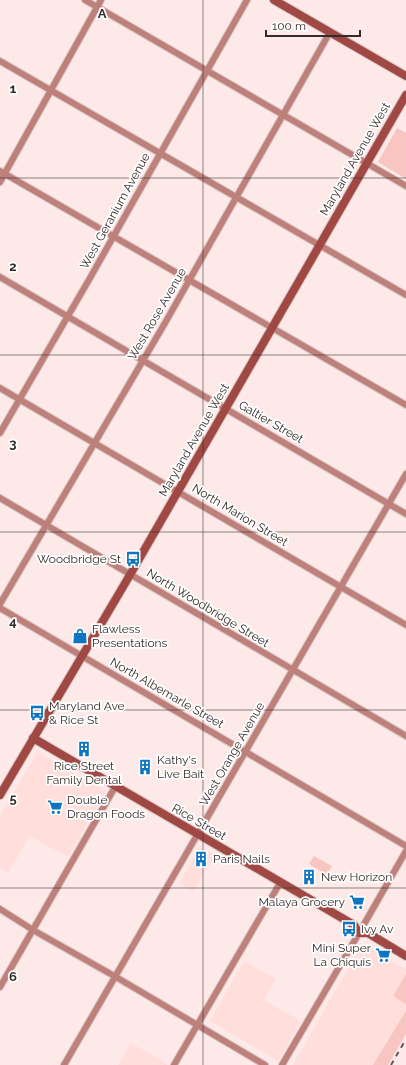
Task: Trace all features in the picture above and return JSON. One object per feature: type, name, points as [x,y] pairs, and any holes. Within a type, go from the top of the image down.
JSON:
[{"type":"main road","points":[[274,0],[406,76]]},
{"type":"main road","name":"Maryland Avenue West","points":[[0,796],[131,574],[406,95]]},
{"type":"main road","name":"Rice Street","points":[[33,738],[406,956]]},
{"type":"street","points":[[85,0],[406,186]]},
{"type":"street","points":[[0,182],[2,172],[102,0]]},
{"type":"street","name":"West Geranium Avenue","points":[[0,433],[68,317],[247,0]]},
{"type":"street","name":"West Rose Avenue","points":[[0,604],[143,360],[330,32]]},
{"type":"street","points":[[0,61],[406,295]]},
{"type":"street","points":[[2,172],[406,405]]},
{"type":"street","name":"Galtier Street","points":[[0,277],[406,514]]},
{"type":"street","name":"North Marion Street","points":[[0,388],[406,625]]},
{"type":"street","name":"West Orange Avenue","points":[[64,1065],[406,474]]},
{"type":"street","name":"North Woodbridge Street","points":[[0,498],[47,524],[406,736]]},
{"type":"street","name":"North Albemarle Street","points":[[0,608],[406,846]]},
{"type":"street","points":[[0,988],[115,786]]},
{"type":"street","points":[[282,1065],[363,931],[406,851]]},
{"type":"street","points":[[174,1065],[280,883]]},
{"type":"street","points":[[0,909],[196,1026],[265,1065]]},
{"type":"shaded area","points":[[397,128],[406,133],[406,179],[378,162]]},
{"type":"shaded area","points":[[37,752],[106,791],[68,857],[30,836],[8,873],[0,869],[0,817]]},
{"type":"shaded area","points":[[200,846],[215,855],[193,892],[179,884]]},
{"type":"shaded area","points":[[314,856],[332,866],[327,875],[309,864]]},
{"type":"shaded area","points":[[362,944],[406,969],[406,974],[393,996],[406,1004],[406,1011],[373,1065],[293,1065]]},
{"type":"shaded area","points":[[244,961],[276,979],[264,1000],[301,1021],[278,1061],[210,1021]]},
{"type":"shaded area","points":[[406,974],[406,1004],[393,996]]},
{"type":"shaded area","points":[[406,1011],[406,1034],[388,1065],[373,1065]]},
{"type":"shaded area","points":[[131,1043],[167,1064],[167,1065],[118,1065]]},
{"type":"railway","points":[[391,1065],[406,1039]]},
{"type":"place","name":"Woodbridge St","points":[[133,559]]},
{"type":"place","name":"Flawless Presentations","points":[[80,636]]},
{"type":"place","name":"Maryland Ave & Rice St","points":[[37,713]]},
{"type":"place","name":"Rice Street Family Dental","points":[[84,749]]},
{"type":"place","name":"Kathy's Live Bait","points":[[145,767]]},
{"type":"place","name":"Double Dragon Foods","points":[[55,807]]},
{"type":"place","name":"Paris Nails","points":[[201,859]]},
{"type":"place","name":"New Horizon","points":[[309,877]]},
{"type":"place","name":"Malaya Grocery","points":[[357,902]]},
{"type":"place","name":"Ivy Av","points":[[349,929]]},
{"type":"place","name":"Mini Super La Chiquis","points":[[383,955]]}]
